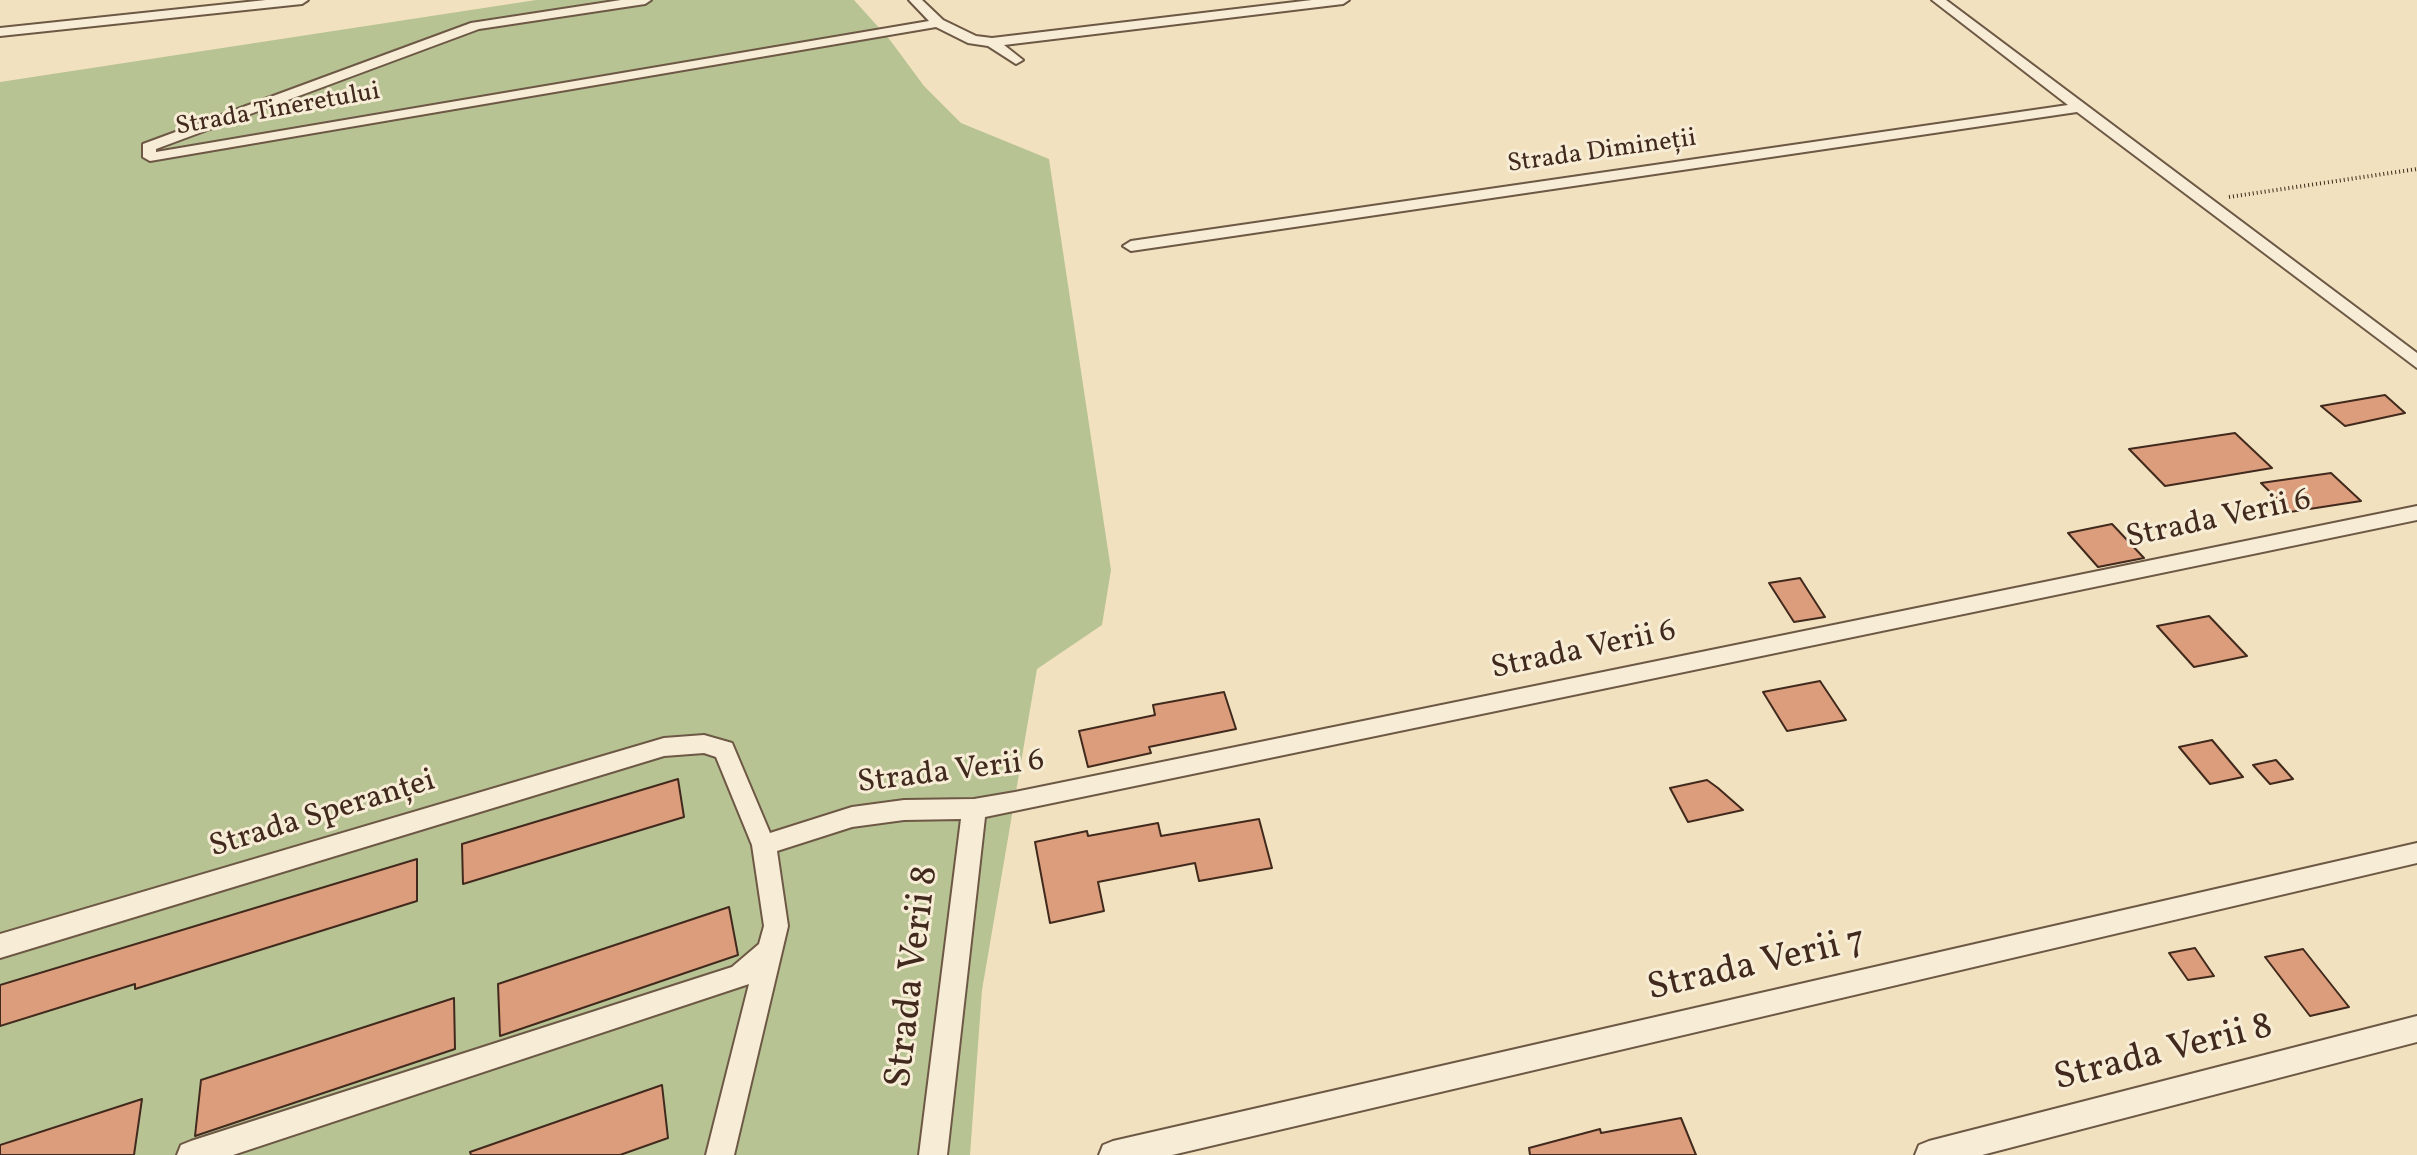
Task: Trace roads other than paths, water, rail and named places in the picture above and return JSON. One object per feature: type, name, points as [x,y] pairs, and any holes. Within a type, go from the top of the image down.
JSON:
[{"type":"street","points":[[0,32],[302,0]]},
{"type":"street","name":"Strada Tineretului","points":[[645,0],[476,26],[148,147],[150,157],[938,23]]},
{"type":"street","points":[[915,0],[938,23],[973,40],[992,42],[1343,0]]},
{"type":"street","points":[[1938,0],[2417,362]]},
{"type":"street","points":[[992,42],[1016,60]]},
{"type":"street","name":"Strada Dimineții","points":[[1131,246],[2081,107]]},
{"type":"street","name":"Strada Verii 6","points":[[764,845],[852,817],[904,810],[974,809],[2417,513]]},
{"type":"street","name":"Strada Speranței","points":[[0,946],[664,747],[704,744],[724,750],[764,845]]},
{"type":"street","name":"Strada Verii 8","points":[[933,1155],[974,809]]},
{"type":"street","points":[[720,1155],[776,926],[764,845]]},
{"type":"street","name":"Strada Verii 7","points":[[1113,1155],[2417,853]]},
{"type":"street","points":[[191,1155],[740,976],[770,951]]},
{"type":"street","name":"Strada Verii 8","points":[[1929,1155],[2417,1029]]}]
